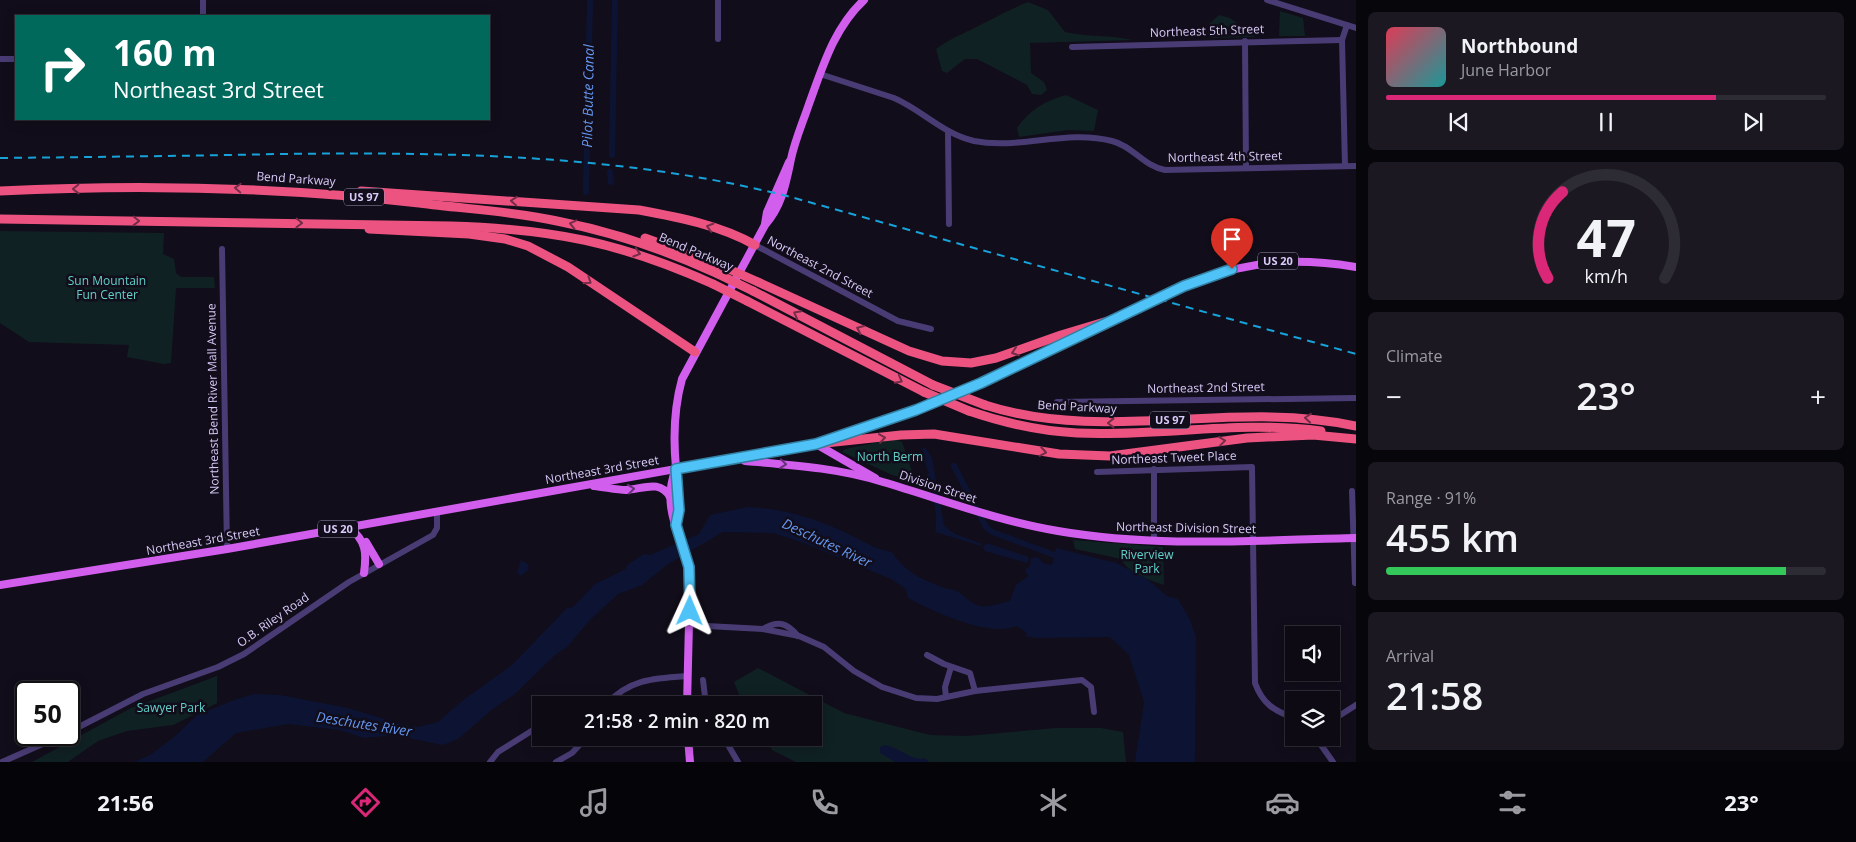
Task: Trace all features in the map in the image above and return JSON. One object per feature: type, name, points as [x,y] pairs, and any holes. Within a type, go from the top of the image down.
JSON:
[{"type":"highway","name":"Bend Parkway","points":[[0,191],[174,187],[294,191],[556,220],[603,231],[720,270],[753,291],[933,385],[985,405],[1030,417],[1083,423],[1264,417],[1310,418],[1356,426]]},
{"type":"highway","points":[[294,191],[358,191],[638,210],[703,225],[755,245]]},
{"type":"highway","name":"Bend Parkway","points":[[0,218],[486,227],[548,232],[603,243],[643,254],[713,284],[924,392],[969,411],[1024,427],[1077,433],[1287,428],[1330,432],[1356,439]]},
{"type":"highway","points":[[319,224],[391,232],[470,234],[505,239],[528,246],[568,267],[695,352]]},
{"type":"highway","points":[[720,270],[758,282],[909,352],[942,362],[971,363],[996,358],[1111,320]]},
{"type":"highway","points":[[816,444],[901,435],[934,434],[1058,454],[1110,456],[1256,438],[1313,435],[1356,439]]},
{"type":"main road","points":[[676,525],[679,510],[674,426],[677,398],[682,379],[765,225],[767,212],[791,158],[828,50],[839,30],[864,0]]},
{"type":"main road","name":"Northeast 3rd Street","points":[[0,585],[227,549],[735,460],[816,444],[916,410],[965,390],[1127,312],[1201,279],[1262,262],[1301,261],[1356,267]]},
{"type":"main road","name":"Division Street","points":[[816,444],[882,481]]},
{"type":"main road","name":"Division Street","points":[[735,460],[808,467],[882,481],[987,514]]},
{"type":"main road","points":[[676,469],[670,484],[672,518],[689,567],[691,598],[688,625],[688,696]]},
{"type":"main road","points":[[586,485],[626,490],[658,486],[667,492],[670,499]]},
{"type":"main road","name":"Northeast Division Street","points":[[987,514],[1073,534],[1154,542],[1354,538]]},
{"type":"main road","points":[[349,527],[359,536],[379,564]]},
{"type":"main road","points":[[359,536],[366,550],[364,573]]},
{"type":"main road","points":[[689,746],[690,762]]},
{"type":"street","points":[[203,0],[203,15]]},
{"type":"street","points":[[718,0],[718,38]]},
{"type":"street","points":[[1267,0],[1356,28]]},
{"type":"street","points":[[1345,166],[1342,40],[1347,25]]},
{"type":"street","name":"Northeast 5th Street","points":[[1072,47],[1245,41],[1342,40]]},
{"type":"street","points":[[1245,41],[1246,168]]},
{"type":"street","points":[[0,59],[15,59]]},
{"type":"street","name":"Northeast 4th Street","points":[[820,74],[904,102],[948,132],[962,138],[995,143],[1032,142],[1067,137],[1110,140],[1126,147],[1146,163],[1164,170],[1356,166]]},
{"type":"street","points":[[948,132],[949,224]]},
{"type":"street","name":"Northeast 2nd Street","points":[[755,245],[898,320],[931,329]]},
{"type":"street","name":"Northeast Bend River Mall Avenue","points":[[222,250],[227,549]]},
{"type":"street","name":"Northeast 2nd Street","points":[[1057,402],[1356,398]]},
{"type":"street","name":"Northeast Tweet Place","points":[[1097,472],[1154,468],[1252,467],[1253,540]]},
{"type":"street","points":[[1154,468],[1154,542]]},
{"type":"street","points":[[1352,490],[1355,583]]},
{"type":"street","name":"O.B. Riley Road","points":[[80,726],[143,694],[238,658],[364,573],[433,535],[438,521],[437,511]]},
{"type":"street","points":[[1253,540],[1255,683],[1259,694],[1272,709],[1285,714]]},
{"type":"street","points":[[688,625],[763,629],[798,636],[818,643],[838,656],[854,671],[888,689],[916,698],[946,697],[975,691],[1082,680],[1090,688],[1094,712]]},
{"type":"street","points":[[927,655],[970,673],[975,691]]},
{"type":"street","points":[[946,697],[945,687],[952,667]]},
{"type":"street","points":[[614,696],[636,682],[655,678],[687,676]]},
{"type":"street","points":[[703,680],[705,696]]},
{"type":"street","points":[[1340,715],[1356,705]]},
{"type":"street","points":[[490,762],[498,752],[532,731]]},
{"type":"street","points":[[2,762],[39,746]]},
{"type":"street","points":[[556,762],[578,746]]},
{"type":"street","points":[[729,746],[738,762]]},
{"type":"street","points":[[1322,746],[1333,762]]},
{"type":"green space","points":[[1028,2],[1048,10],[1065,32],[1133,40],[1030,43],[1031,73],[1044,82],[1047,90],[1041,95],[1032,94],[1027,85],[977,59],[965,59],[947,73],[942,71],[936,49],[946,42]]},
{"type":"green space","points":[[1280,11],[1303,18],[1305,36],[1279,36]]},
{"type":"green space","points":[[1219,15],[1230,18],[1255,37],[1211,38],[1209,24]]},
{"type":"green space","points":[[1066,95],[1098,110],[1094,131],[1068,130],[1019,137],[1017,128],[1026,116],[1045,103]]},
{"type":"green space","name":"Sun Mountain Fun Center","points":[[0,231],[164,233],[163,254],[174,259],[176,273],[181,277],[214,277],[215,288],[176,288],[171,363],[164,364],[127,357],[129,345],[29,342],[0,323]]},
{"type":"green space","name":"North Berm","points":[[894,439],[902,442],[916,483],[890,474],[842,452],[845,449]]},
{"type":"green space","name":"Riverview Park","points":[[1073,540],[1163,547],[1164,585],[1134,572],[1121,559],[1075,549]]},
{"type":"green space","points":[[758,668],[812,696],[739,696],[734,682]]},
{"type":"green space","name":"Sawyer Park","points":[[217,676],[217,703],[173,725],[127,731],[98,741],[68,762],[32,762],[61,746],[80,746],[80,736],[131,708]]},
{"type":"green space","points":[[822,701],[844,713],[930,735],[967,736],[1056,728],[1101,728],[1123,732],[1126,762],[796,762],[772,750],[770,746],[822,746]]},
{"type":"water","points":[[925,447],[932,458],[944,525],[953,533],[982,544],[981,546],[935,532],[934,504],[927,476],[929,473],[922,448]]},
{"type":"water","name":"Deschutes River","points":[[748,507],[804,516],[831,526],[882,550],[892,552],[914,574],[944,588],[957,591],[974,604],[982,606],[1010,601],[1016,585],[1028,576],[1025,570],[1030,566],[1031,558],[1038,557],[1043,563],[1052,565],[1056,548],[1116,563],[1146,578],[1167,596],[1178,599],[1190,620],[1196,637],[1195,762],[1135,762],[1144,702],[1129,655],[1110,637],[1036,638],[1025,636],[1027,633],[1017,626],[1005,629],[992,629],[977,626],[931,610],[908,598],[906,589],[891,579],[804,543],[773,533],[723,532],[668,564],[642,585],[618,594],[590,620],[567,647],[555,655],[515,694],[494,708],[458,739],[443,745],[394,735],[364,738],[340,730],[288,724],[236,733],[203,762],[134,762],[150,755],[173,738],[197,715],[254,694],[280,695],[348,708],[404,725],[418,727],[438,722],[462,701],[512,665],[567,608],[573,607],[595,584],[626,569],[627,565],[644,554],[650,555],[699,534],[710,515]]},
{"type":"water","points":[[987,543],[1029,557],[1027,563],[985,551],[983,547]]},
{"type":"water","points":[[521,560],[528,564],[529,569],[521,576],[517,573]]},
{"type":"water","points":[[884,745],[915,758],[925,758],[929,762],[895,762],[880,753],[880,747]]},
{"type":"waterway","name":"Pilot Butte Canal","points":[[586,192],[590,0]]},
{"type":"waterway","points":[[612,155],[615,0]]},
{"type":"waterway","points":[[610,172],[611,182]]},
{"type":"waterway","points":[[954,466],[986,527],[992,532],[1060,557]]},
{"type":"railway","points":[[0,158],[278,154],[470,155],[534,158],[661,171],[787,196],[1356,354]]},
{"type":"route","points":[[690,611],[689,567],[676,525],[679,510],[676,469],[735,460],[816,444],[916,410],[981,383],[1184,286],[1232,269]]}]
